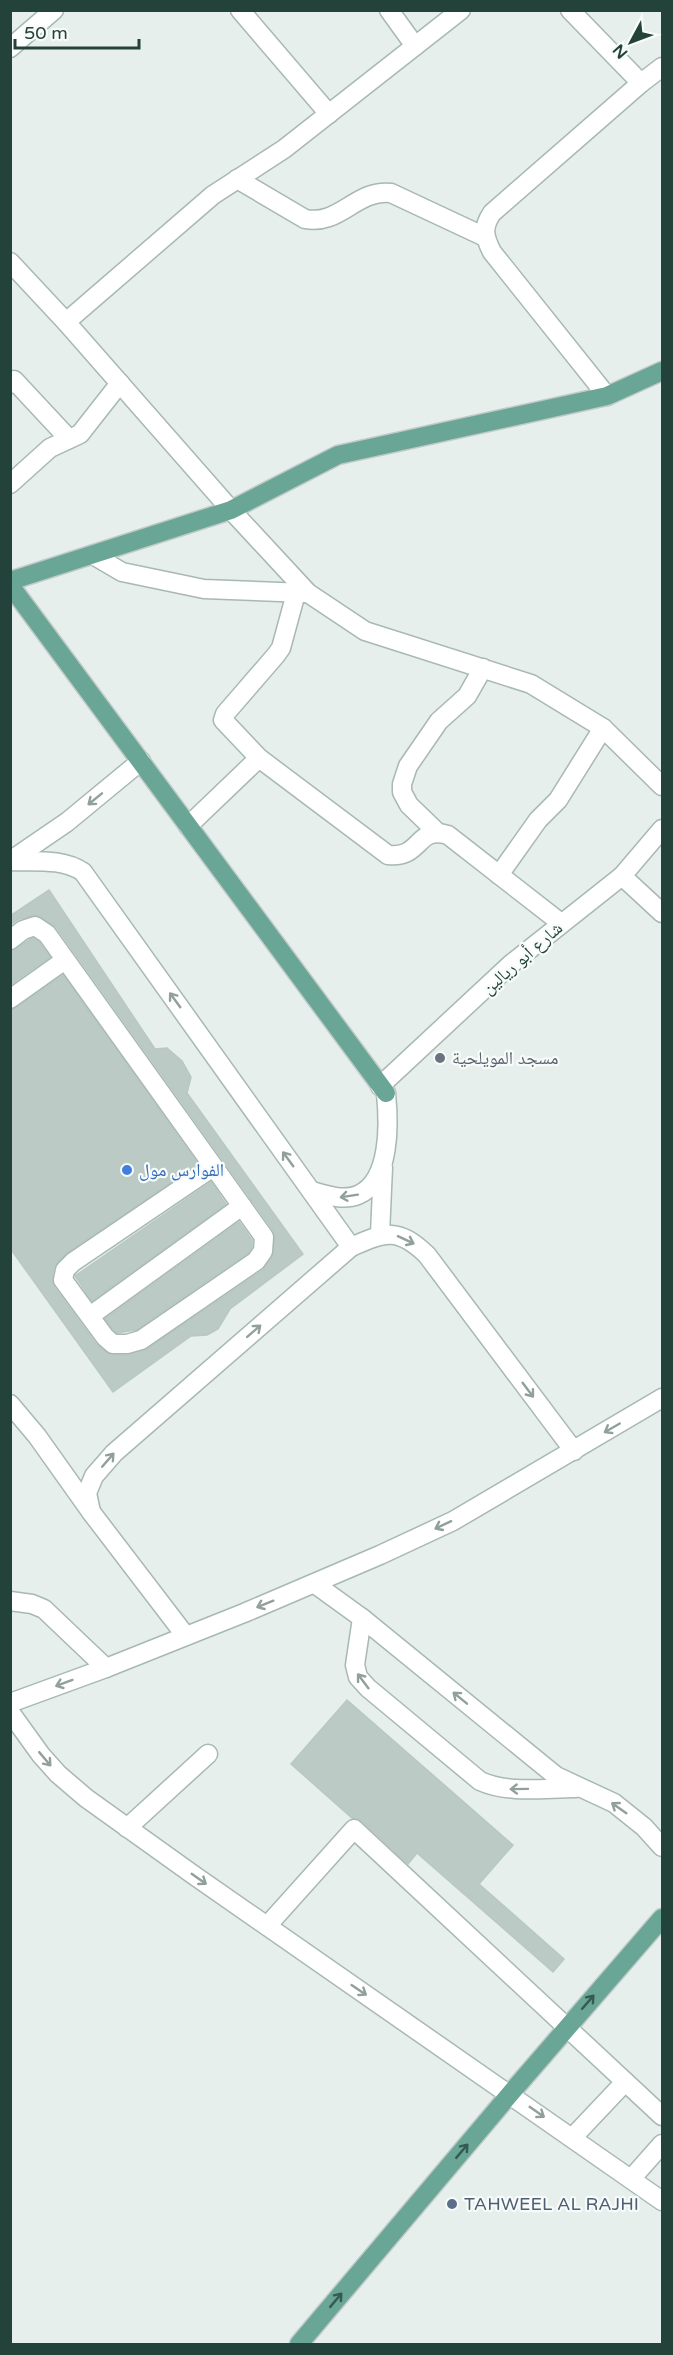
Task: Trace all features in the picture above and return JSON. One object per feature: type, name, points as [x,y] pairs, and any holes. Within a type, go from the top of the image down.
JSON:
[{"type":"main road","points":[[383,1089],[10,583],[231,510],[338,455],[607,396],[663,371]]},
{"type":"main road","points":[[298,2344],[568,2026],[663,1918]]},
{"type":"street","points":[[10,48],[54,10]]},
{"type":"street","points":[[240,10],[329,114]]},
{"type":"street","points":[[389,10],[416,46]]},
{"type":"street","points":[[66,322],[213,195],[284,149],[461,10]]},
{"type":"street","points":[[570,10],[640,83]]},
{"type":"street","points":[[607,396],[492,252],[485,237],[484,225],[492,213],[640,83],[663,67]]},
{"type":"street","points":[[237,179],[305,219],[318,221],[336,215],[365,196],[378,191],[391,193],[485,237]]},
{"type":"street","points":[[10,262],[120,383],[302,593],[365,631],[531,684],[603,728],[663,786]]},
{"type":"street","points":[[10,384],[14,380],[69,439]]},
{"type":"street","points":[[10,484],[50,448],[80,434],[120,383]]},
{"type":"street","points":[[93,555],[123,572],[204,589],[302,593]]},
{"type":"street","points":[[302,593],[281,648],[225,714],[223,720],[260,758],[388,855],[401,857],[426,836],[437,832]]},
{"type":"street","points":[[483,668],[467,696],[439,721],[408,766],[402,792],[409,805],[437,832],[448,835],[561,923]]},
{"type":"street","points":[[500,875],[538,820],[558,800],[603,728]]},
{"type":"street","points":[[188,826],[260,758]]},
{"type":"street","points":[[10,861],[67,822],[141,761]]},
{"type":"street","name":"شارع أبو ريالين","points":[[383,1089],[511,964],[622,876],[663,829]]},
{"type":"street","points":[[10,861],[58,862],[71,864],[83,872],[351,1247]]},
{"type":"street","points":[[622,876],[663,913]]},
{"type":"street","points":[[10,940],[23,930],[35,926],[47,934],[264,1237],[262,1251],[256,1260],[141,1340],[114,1344],[105,1337],[63,1280],[65,1270],[73,1262],[213,1167]]},
{"type":"street","points":[[10,999],[65,960]]},
{"type":"street","points":[[380,1234],[383,1162],[389,1117],[383,1089]]},
{"type":"street","points":[[312,1191],[332,1197],[346,1198],[358,1195],[368,1188],[379,1174],[383,1162]]},
{"type":"street","points":[[90,1316],[242,1206]]},
{"type":"street","points":[[91,1512],[87,1493],[94,1476],[114,1453],[351,1247],[380,1234],[395,1235],[414,1242],[427,1255],[574,1451]]},
{"type":"street","points":[[10,1703],[106,1668],[315,1584],[453,1521],[663,1398]]},
{"type":"street","points":[[10,1404],[37,1436],[91,1512],[185,1635]]},
{"type":"street","points":[[315,1584],[362,1618],[556,1776],[614,1803],[644,1827],[663,1847]]},
{"type":"street","points":[[10,1601],[32,1604],[44,1609],[106,1668]]},
{"type":"street","points":[[362,1618],[355,1665],[358,1677],[368,1688],[480,1780],[493,1787],[505,1789],[578,1788]]},
{"type":"street","points":[[10,1712],[41,1755],[58,1774],[127,1828],[663,2201]]},
{"type":"street","points":[[127,1828],[208,1754]]},
{"type":"street","points":[[267,1926],[354,1829],[663,2115]]},
{"type":"street","points":[[573,2138],[625,2082]]},
{"type":"street","points":[[631,2179],[663,2144]]},
{"type":"building","points":[[49,890],[155,1049],[167,1048],[182,1061],[191,1077],[187,1093],[303,1254],[230,1309],[218,1329],[207,1335],[191,1336],[113,1392],[10,1248],[10,1010],[63,975],[198,1164],[67,1253],[54,1267],[52,1278],[54,1287],[96,1344],[113,1355],[127,1355],[147,1349],[263,1270],[272,1257],[275,1237],[273,1230],[56,927],[36,915],[19,919],[10,925],[10,916]]},
{"type":"building","points":[[33,938],[39,942],[50,957],[10,985],[10,951]]},
{"type":"building","points":[[211,1182],[226,1204],[92,1301],[75,1276]]},
{"type":"building","points":[[239,1222],[252,1240],[252,1247],[248,1253],[136,1330],[117,1333],[105,1319]]},
{"type":"building","points":[[347,1700],[513,1845],[479,1884],[564,1959],[553,1972],[417,1853],[408,1864],[362,1821],[352,1818],[291,1764]]},
{"type":"place","name":"مسجد المويلحية","points":[[440,1058]]},
{"type":"place","name":"الفوارس مول","points":[[127,1170]]},
{"type":"place","name":"TAHWEEL AL RAJHI","points":[[452,2204]]}]
